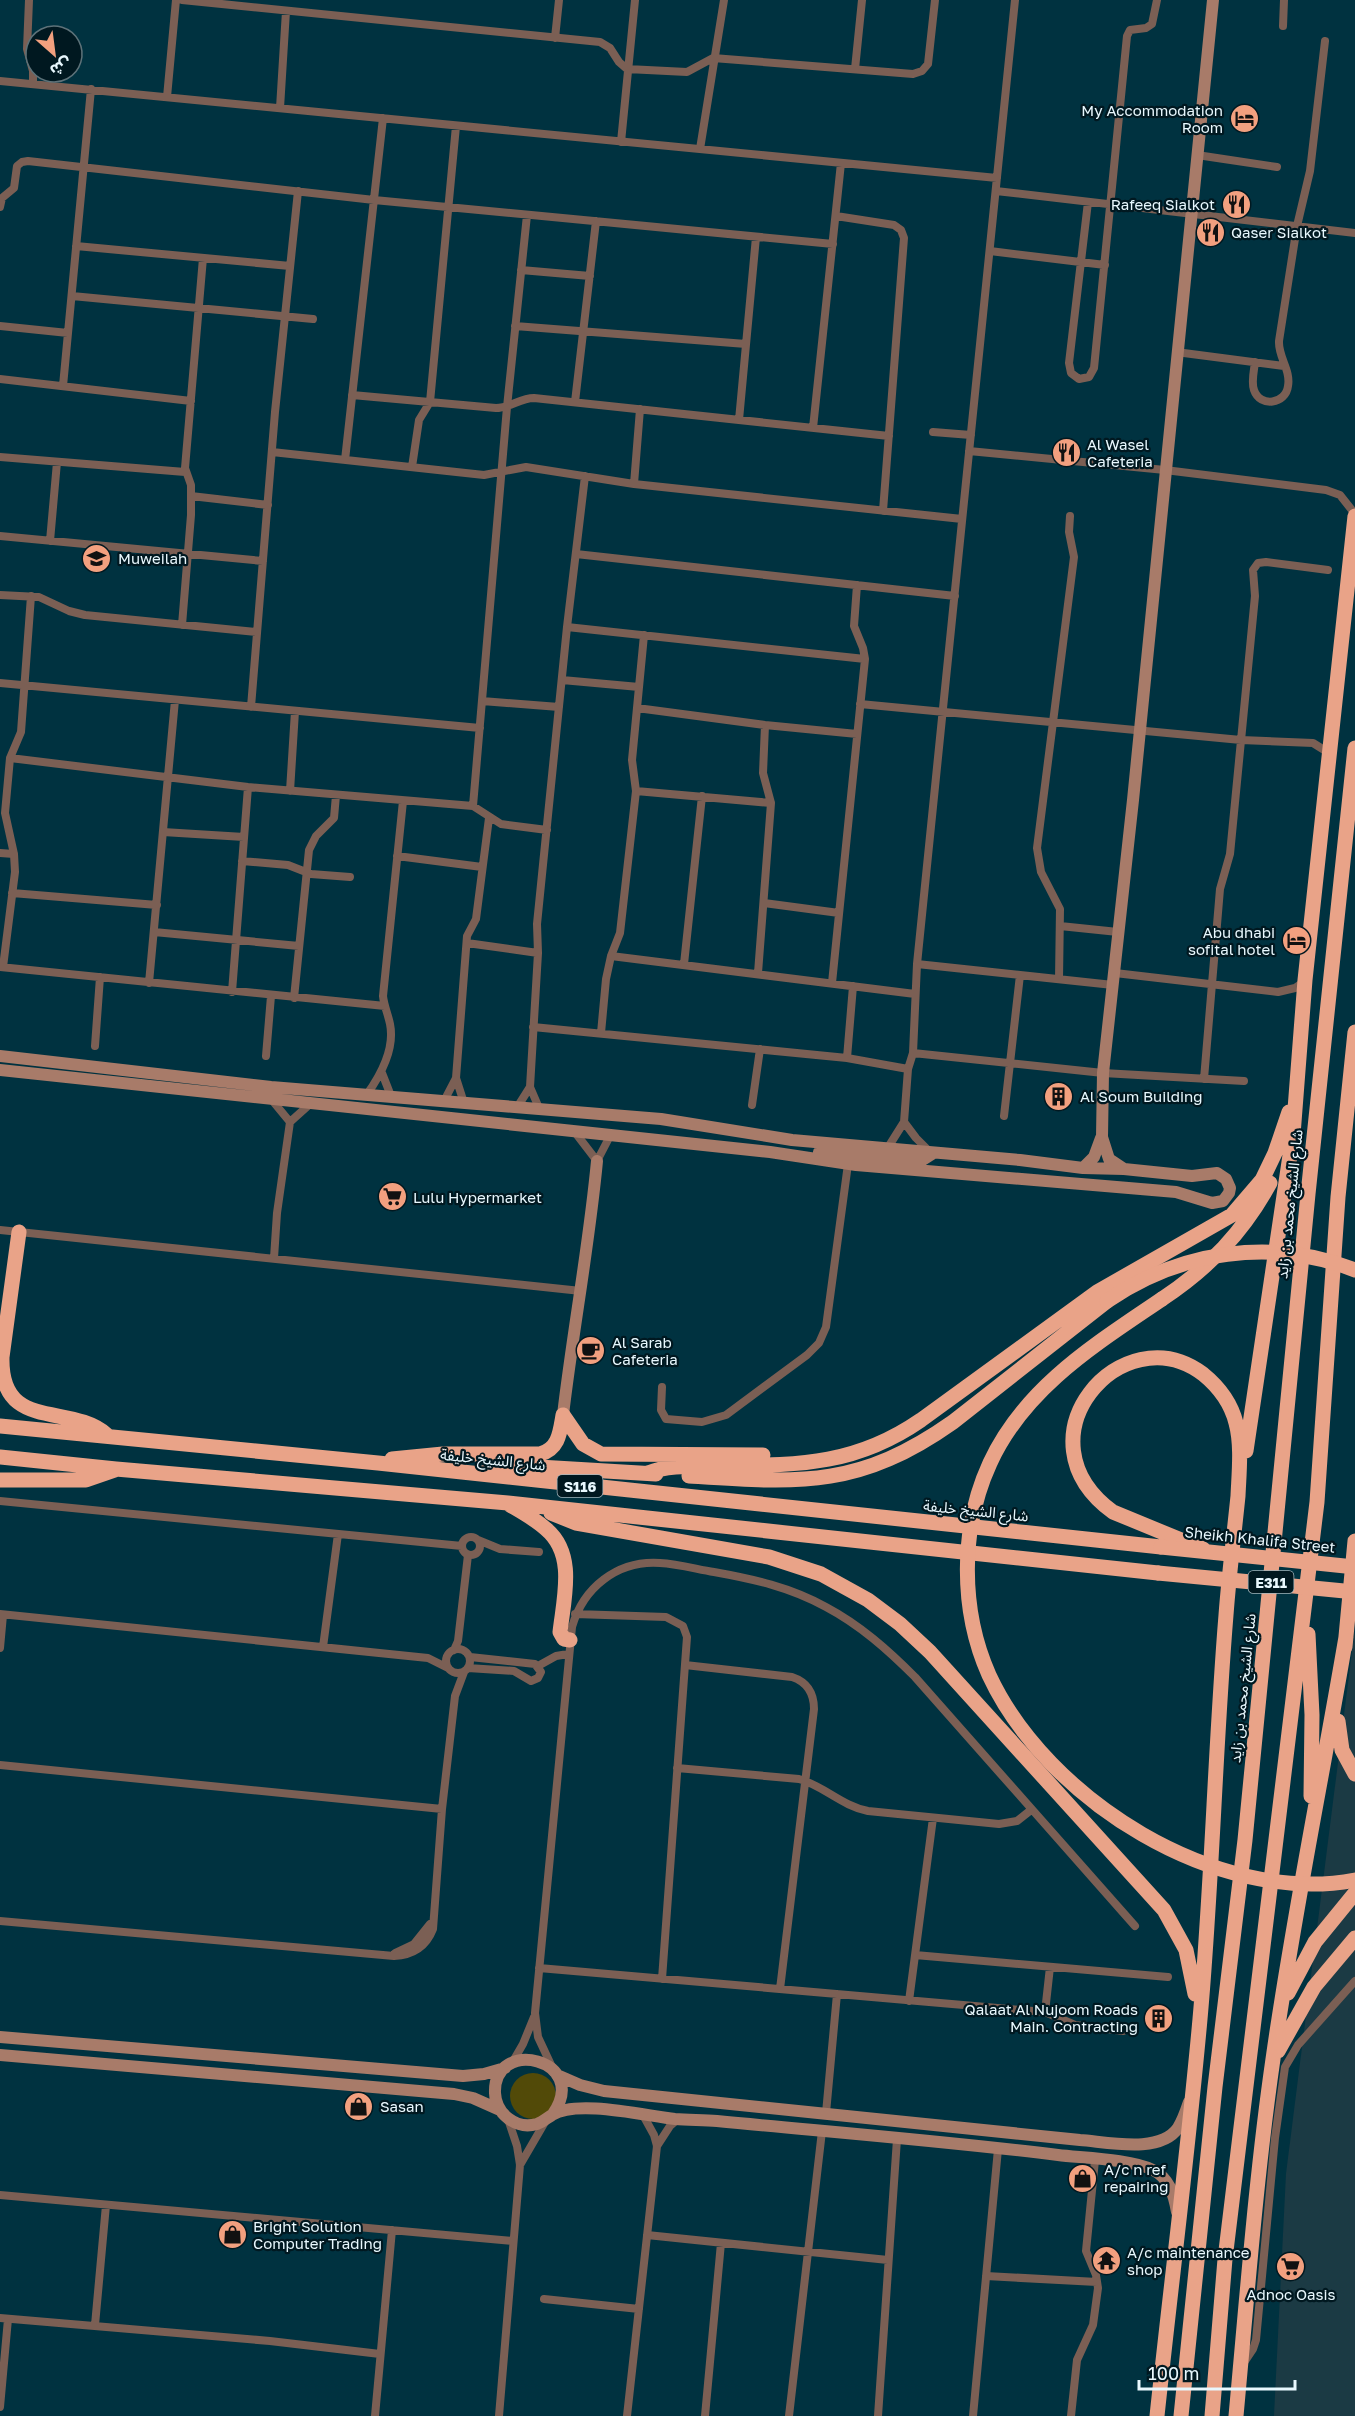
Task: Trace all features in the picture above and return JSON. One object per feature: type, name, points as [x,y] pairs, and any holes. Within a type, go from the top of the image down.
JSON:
[{"type":"highway","points":[[1238,1493],[1289,1162],[1305,981],[1355,515]]},
{"type":"highway","name":"شارع الشيخ محمد بن زايد","points":[[1181,2416],[1215,2087],[1245,1840],[1306,1205],[1355,748]]},
{"type":"highway","name":"E311","points":[[1212,2416],[1225,2259],[1317,1502],[1338,1197],[1355,1032]]},
{"type":"highway","points":[[648,1473],[667,1468],[799,1464],[844,1457],[897,1436],[1097,1292],[1128,1272],[1220,1224],[1243,1204],[1269,1167],[1282,1134],[1296,1077]]},
{"type":"highway","points":[[1296,1097],[1280,1158],[1271,1182],[1258,1205],[1225,1248],[1185,1284],[1082,1355],[1053,1378],[1017,1418],[989,1463],[975,1503],[969,1546],[969,1601],[982,1657],[998,1692],[1056,1767],[1098,1804],[1145,1835],[1196,1861],[1251,1878],[1308,1885],[1355,1880]]},
{"type":"highway","points":[[19,1232],[2,1357],[3,1378],[7,1388],[14,1398],[32,1411],[88,1424],[100,1429],[109,1437]]},
{"type":"highway","points":[[478,1476],[496,1469],[515,1466],[794,1481],[839,1476],[895,1457],[932,1437],[1107,1301],[1159,1272],[1216,1255],[1256,1252],[1313,1257],[1355,1270]]},
{"type":"highway","points":[[1157,2416],[1200,2018],[1226,1613],[1238,1493],[1239,1439],[1231,1407],[1211,1380],[1197,1370],[1170,1360],[1141,1360],[1114,1371],[1090,1390],[1079,1410],[1073,1433],[1075,1463],[1089,1491],[1100,1503],[1162,1540]]},
{"type":"highway","points":[[563,1415],[583,1444],[595,1452],[608,1455],[803,1455],[836,1449],[865,1440],[934,1402],[956,1394]]},
{"type":"highway","points":[[378,1463],[411,1456],[442,1454],[540,1454],[551,1450],[555,1445],[563,1415]]},
{"type":"highway","name":"شارع الشيخ خليفة","points":[[0,1426],[378,1463],[478,1476],[1162,1540]]},
{"type":"highway","name":"S116","points":[[0,1457],[508,1503],[1355,1592]]},
{"type":"highway","points":[[0,1480],[86,1479],[104,1475],[116,1469]]},
{"type":"highway","points":[[508,1503],[544,1527],[562,1550],[566,1568],[561,1635],[569,1647]]},
{"type":"highway","points":[[544,1508],[576,1523],[752,1553],[787,1562],[837,1581],[884,1611],[930,1652],[1164,1910],[1186,1950],[1200,2018]]},
{"type":"highway","name":"Sheikh Khalifa Street","points":[[1162,1540],[1215,1553],[1355,1567]]},
{"type":"highway","points":[[1355,1541],[1338,1734],[1342,1750],[1355,1774]]},
{"type":"highway","points":[[1305,1604],[1312,1715],[1307,1852]]},
{"type":"highway","points":[[1236,2416],[1260,2234],[1273,2061],[1307,1852],[1320,1792],[1346,1637]]},
{"type":"highway","points":[[1280,2012],[1289,1988],[1315,1942],[1355,1893]]},
{"type":"highway","points":[[1273,2061],[1314,1987],[1355,1938]]},
{"type":"highway","points":[[1341,1953],[1355,1944]]},
{"type":"street","points":[[28,24],[29,0]]},
{"type":"street","points":[[167,97],[176,0]]},
{"type":"street","points":[[182,0],[604,43],[621,65],[627,69],[687,72],[713,58],[909,74],[922,71],[929,60],[935,0]]},
{"type":"street","points":[[275,10],[276,0]]},
{"type":"street","points":[[555,38],[559,0]]},
{"type":"street","points":[[621,142],[635,0]]},
{"type":"street","points":[[700,149],[724,0]]},
{"type":"street","points":[[855,69],[862,0]]},
{"type":"street","points":[[887,1149],[904,1122],[908,1069],[913,1053],[917,964],[1015,0]]},
{"type":"street","points":[[1088,202],[1069,369],[1074,377],[1079,379],[1089,377],[1094,368],[1127,36],[1130,30],[1146,28],[1152,24],[1157,0]]},
{"type":"street","points":[[1124,1169],[1109,1159],[1102,1137],[1103,1073],[1213,0]]},
{"type":"street","points":[[1283,26],[1284,0]]},
{"type":"street","points":[[280,108],[286,11]]},
{"type":"street","points":[[1255,362],[1254,390],[1257,395],[1267,402],[1279,400],[1287,392],[1289,381],[1279,352],[1279,341],[1297,226],[1310,171],[1325,41]]},
{"type":"street","points":[[0,81],[24,83]]},
{"type":"street","points":[[33,84],[997,178]]},
{"type":"street","points":[[63,386],[91,89]]},
{"type":"street","points":[[345,460],[383,118]]},
{"type":"street","points":[[411,467],[418,420],[430,402],[456,126]]},
{"type":"street","points":[[1197,155],[1277,167]]},
{"type":"street","points":[[0,207],[2,198],[14,188],[15,170],[22,162],[28,161],[374,200],[832,244]]},
{"type":"street","points":[[813,428],[841,163]]},
{"type":"street","points":[[251,707],[272,452],[298,191]]},
{"type":"street","points":[[996,191],[1355,233]]},
{"type":"street","points":[[473,806],[507,407],[527,215]]},
{"type":"street","points":[[836,216],[894,225],[901,230],[904,238],[883,511]]},
{"type":"street","points":[[575,402],[596,221]]},
{"type":"street","points":[[739,420],[756,237]]},
{"type":"street","points":[[76,246],[290,266]]},
{"type":"street","points":[[990,251],[1104,266]]},
{"type":"street","points":[[182,625],[191,496],[191,482],[185,472],[203,258]]},
{"type":"street","points":[[521,270],[590,276]]},
{"type":"street","points":[[72,296],[313,319]]},
{"type":"street","points":[[0,326],[68,333]]},
{"type":"street","points":[[515,326],[746,344]]},
{"type":"street","points":[[1176,352],[1284,366]]},
{"type":"street","points":[[0,379],[191,400]]},
{"type":"street","points":[[352,395],[496,408],[507,407],[525,398],[889,436]]},
{"type":"street","points":[[634,484],[640,409]]},
{"type":"street","points":[[933,432],[971,435]]},
{"type":"street","points":[[969,451],[1165,470],[1333,492],[1346,500],[1355,515]]},
{"type":"street","points":[[272,452],[484,475],[526,467],[634,484],[962,519]]},
{"type":"street","points":[[0,457],[185,472]]},
{"type":"street","points":[[50,541],[57,462]]},
{"type":"street","points":[[539,1108],[530,1087],[538,953],[537,924],[567,627],[585,476]]},
{"type":"street","points":[[191,496],[268,505]]},
{"type":"street","points":[[1059,979],[1060,909],[1048,888],[1037,854],[1074,557],[1069,532],[1070,516]]},
{"type":"street","points":[[0,536],[263,561]]},
{"type":"street","points":[[576,554],[955,596]]},
{"type":"street","points":[[1204,1079],[1220,889],[1230,854],[1255,596],[1253,574],[1255,566],[1266,562],[1328,570]]},
{"type":"street","points":[[832,983],[865,659],[854,626],[857,585]]},
{"type":"street","points":[[0,595],[48,599],[77,614],[257,632]]},
{"type":"street","points":[[31,596],[21,732],[10,758],[6,821],[14,854],[12,893],[2,967],[385,1006]]},
{"type":"street","points":[[567,627],[865,659]]},
{"type":"street","points":[[601,1033],[606,979],[611,956],[620,933],[636,791],[632,760],[644,635]]},
{"type":"street","points":[[562,680],[639,687]]},
{"type":"street","points":[[0,683],[480,728]]},
{"type":"street","points":[[149,983],[176,700]]},
{"type":"street","points":[[482,701],[559,707]]},
{"type":"street","points":[[860,704],[1241,740],[1313,744],[1329,753]]},
{"type":"street","points":[[637,708],[765,725],[857,734]]},
{"type":"street","points":[[290,791],[294,711]]},
{"type":"street","points":[[758,973],[771,803],[763,773],[765,725]]},
{"type":"street","points":[[10,758],[248,787],[473,806],[501,824],[547,830]]},
{"type":"street","points":[[232,992],[248,787]]},
{"type":"street","points":[[636,791],[771,803]]},
{"type":"street","points":[[294,998],[309,850],[313,840],[334,818],[336,795]]},
{"type":"street","points":[[684,964],[702,796]]},
{"type":"street","points":[[367,1094],[382,1073],[391,1029],[383,996],[403,801]]},
{"type":"street","points":[[464,1103],[456,1078],[467,936],[476,919],[489,818]]},
{"type":"street","points":[[163,832],[244,837]]},
{"type":"street","points":[[0,853],[14,854]]},
{"type":"street","points":[[397,856],[482,867]]},
{"type":"street","points":[[242,861],[288,865],[306,872],[350,878]]},
{"type":"street","points":[[12,893],[157,905]]},
{"type":"street","points":[[764,903],[839,913]]},
{"type":"street","points":[[1060,926],[1118,932]]},
{"type":"street","points":[[154,932],[299,946]]},
{"type":"street","points":[[467,943],[538,953]]},
{"type":"street","points":[[611,956],[915,994]]},
{"type":"street","points":[[917,964],[1059,979],[1114,979],[1284,992],[1305,981]]},
{"type":"street","points":[[1004,1116],[1020,975]]},
{"type":"street","points":[[95,1046],[100,977]]},
{"type":"street","points":[[847,1058],[853,986]]},
{"type":"street","points":[[266,1056],[271,996]]},
{"type":"street","points":[[533,1027],[847,1058],[908,1069]]},
{"type":"street","points":[[752,1106],[760,1049]]},
{"type":"street","points":[[913,1053],[1103,1073],[1244,1081]]},
{"type":"street","points":[[0,1056],[271,1087],[661,1119],[792,1140],[932,1154],[1192,1176],[1217,1173],[1229,1183],[1229,1193],[1223,1201],[1212,1203],[1186,1194],[1138,1188],[848,1164],[804,1156],[0,1070]]},
{"type":"street","points":[[382,1073],[391,1096]]},
{"type":"street","points":[[444,1101],[456,1078]]},
{"type":"street","points":[[518,1106],[530,1087]]},
{"type":"street","points":[[271,1099],[290,1122]]},
{"type":"street","points":[[274,1258],[277,1213],[290,1122],[310,1104]]},
{"type":"street","points":[[904,1122],[932,1154]]},
{"type":"street","points":[[574,1131],[597,1161]]},
{"type":"street","points":[[563,1415],[597,1161],[610,1136]]},
{"type":"street","points":[[1083,1168],[1094,1157],[1102,1137]]},
{"type":"street","points":[[804,1156],[819,1152],[921,1161],[932,1154]]},
{"type":"street","points":[[662,1387],[661,1410],[666,1419],[694,1423],[710,1421],[733,1411],[814,1349],[825,1327],[848,1164]]},
{"type":"street","points":[[0,1230],[581,1291]]},
{"type":"street","points":[[0,1501],[462,1546]]},
{"type":"street","points":[[323,1647],[338,1534]]},
{"type":"street","points":[[500,1549],[473,1537],[466,1538],[462,1546],[464,1552],[473,1555],[500,1549],[539,1552]]},
{"type":"street","points":[[455,1696],[447,1658],[458,1643],[473,1555],[481,1546],[478,1540]]},
{"type":"street","points":[[520,2165],[561,2099],[562,2091],[538,2037],[535,2013],[569,1647],[575,1614],[581,1603],[598,1583],[621,1569],[646,1563],[672,1565],[758,1580],[793,1591],[843,1617],[888,1651],[915,1677],[1135,1926]]},
{"type":"street","points":[[0,1648],[2,1614],[428,1658],[456,1673],[466,1670],[514,1671],[531,1681],[540,1676],[538,1666]]},
{"type":"street","points":[[575,1614],[673,1619],[686,1631],[686,1665],[662,1979]]},
{"type":"street","points":[[538,1666],[569,1647]]},
{"type":"street","points":[[428,1658],[452,1651],[465,1651],[470,1657],[538,1666]]},
{"type":"street","points":[[0,1921],[385,1954],[400,1951],[420,1939],[428,1927],[433,1912],[455,1696],[470,1657]]},
{"type":"street","points":[[686,1665],[792,1677],[805,1683],[814,1702],[780,1989]]},
{"type":"street","points":[[0,1765],[442,1809]]},
{"type":"street","points":[[677,1768],[805,1781],[860,1809],[933,1818],[1005,1824],[1017,1821],[1032,1810]]},
{"type":"street","points":[[909,2001],[933,1818]]},
{"type":"street","points":[[915,1955],[1168,1977]]},
{"type":"street","points":[[1046,2012],[1050,1967]]},
{"type":"street","points":[[539,1968],[1046,2012],[1075,2025],[1123,2031]]},
{"type":"street","points":[[1260,2234],[1282,2081],[1289,2057],[1355,1981]]},
{"type":"street","points":[[1344,1994],[1355,1990]]},
{"type":"street","points":[[826,2113],[837,1994]]},
{"type":"street","points":[[499,2416],[520,2165],[517,2146],[495,2096],[495,2088],[523,2044],[535,2013]]},
{"type":"street","points":[[0,2037],[463,2076],[484,2074],[519,2060],[534,2059],[548,2065],[555,2073],[580,2085],[604,2091],[1080,2140],[1143,2144],[1167,2139],[1178,2127],[1193,2093]]},
{"type":"street","points":[[143,2067],[160,2061],[190,2063],[195,2060],[197,2054]]},
{"type":"street","points":[[0,2055],[454,2094],[473,2098],[515,2122],[531,2125],[550,2116],[576,2110],[598,2109],[678,2119],[1026,2151],[1143,2166],[1156,2172],[1167,2181],[1173,2193],[1178,2222]]},
{"type":"street","points":[[627,2416],[657,2146],[643,2115]]},
{"type":"street","points":[[657,2146],[670,2126],[678,2119]]},
{"type":"street","points":[[789,2416],[822,2131]]},
{"type":"street","points":[[878,2416],[897,2139]]},
{"type":"street","points":[[1026,2151],[1040,2147],[1076,2149],[1080,2145],[1080,2140]]},
{"type":"street","points":[[973,2416],[998,2149]]},
{"type":"street","points":[[1071,2416],[1077,2360],[1093,2325],[1097,2282],[1086,2251],[1095,2160]]},
{"type":"street","points":[[0,2195],[513,2241]]},
{"type":"street","points":[[95,2325],[106,2205]]},
{"type":"street","points":[[375,2416],[392,2230]]},
{"type":"street","points":[[647,2235],[888,2260]]},
{"type":"street","points":[[705,2416],[721,2243]]},
{"type":"street","points":[[986,2276],[1097,2282]]},
{"type":"street","points":[[544,2299],[639,2309]]},
{"type":"street","points":[[0,2407],[4,2318],[270,2341],[380,2354]]},
{"type":"shaded area","points":[[1355,1628],[1355,2416],[1274,2416],[1286,2174]]},
{"type":"shaded area","points":[[533,2073],[549,2080],[556,2096],[549,2112],[533,2119],[517,2112],[510,2096],[517,2080]]},
{"type":"place","name":"My Accommodation Room","points":[[1244,119]]},
{"type":"place","name":"Rafeeq Sialkot","points":[[1236,204]]},
{"type":"place","name":"Qaser Sialkot","points":[[1210,232]]},
{"type":"place","name":"Al Wasel Cafeteria","points":[[1066,453]]},
{"type":"place","name":"Muweilah","points":[[97,558]]},
{"type":"place","name":"Abu dhabi sofital hotel","points":[[1296,941]]},
{"type":"place","name":"Al Soum Building","points":[[1059,1096]]},
{"type":"place","name":"Lulu Hypermarket","points":[[392,1197]]},
{"type":"place","name":"Al Sarab Cafeteria","points":[[591,1351]]},
{"type":"place","name":"Qalaat Al Nujoom Roads Main. Contracting","points":[[1159,2018]]},
{"type":"place","name":"Sasan","points":[[359,2106]]},
{"type":"place","name":"A/c n ref repairing","points":[[1083,2178]]},
{"type":"place","name":"Bright Solution Computer Trading","points":[[232,2235]]},
{"type":"place","name":"A/c maintenance shop","points":[[1106,2261]]},
{"type":"place","name":"Adnoc Oasis","points":[[1291,2267]]}]
